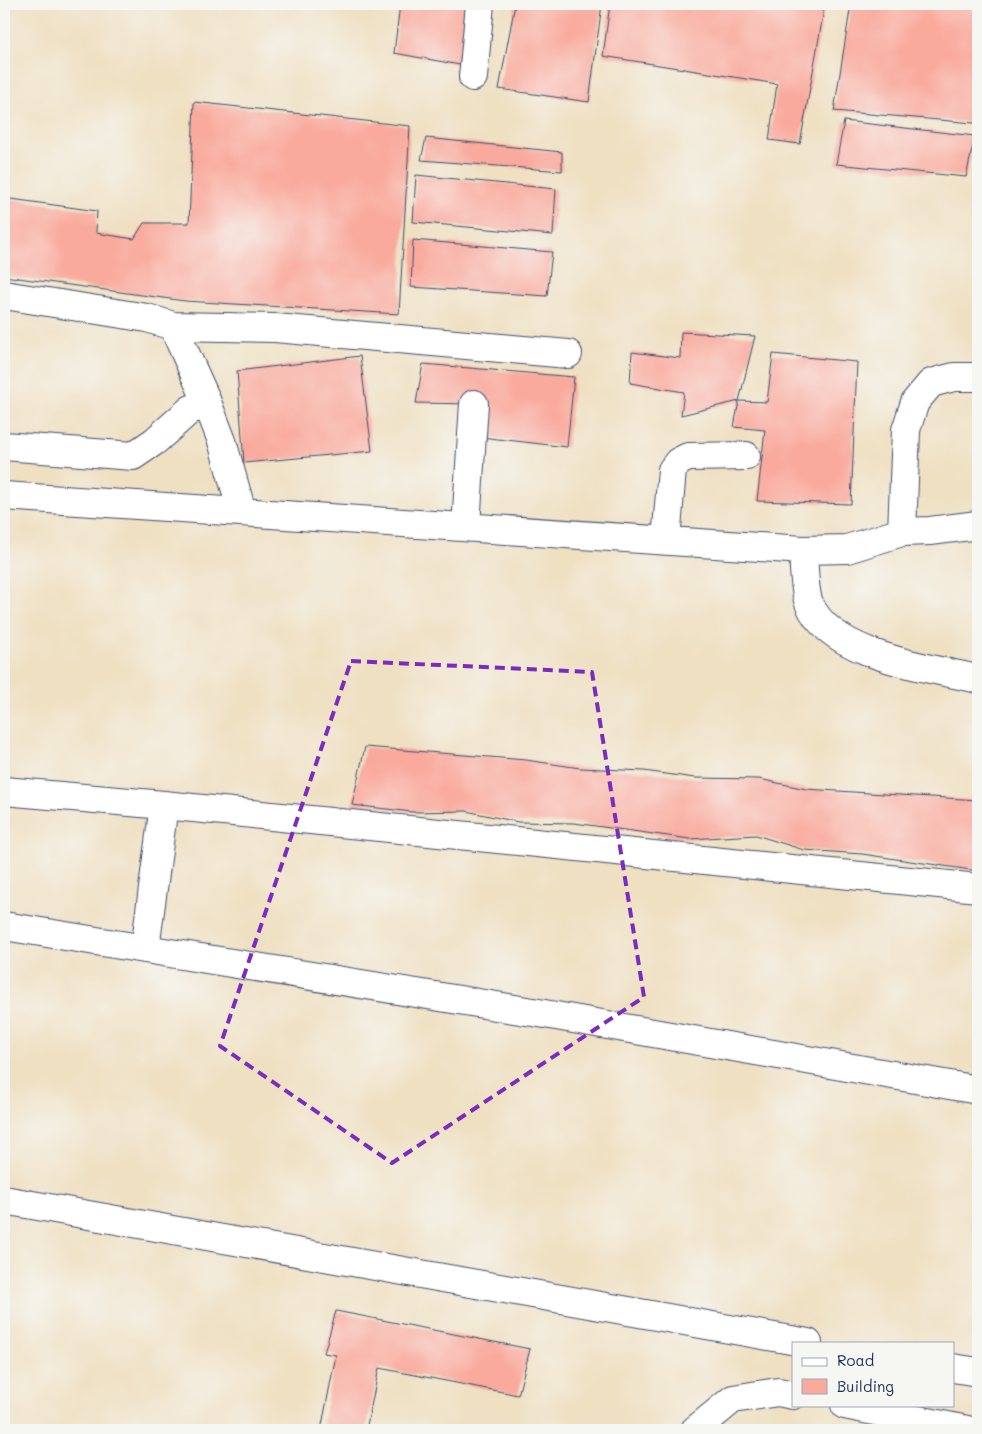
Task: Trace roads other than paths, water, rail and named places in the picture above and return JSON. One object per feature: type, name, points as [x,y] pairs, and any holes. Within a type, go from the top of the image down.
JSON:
[{"type":"street","points":[[473,77],[480,4]]},
{"type":"street","points":[[4,295],[147,318],[173,326],[275,328],[568,354]]},
{"type":"street","points":[[173,326],[222,441],[242,512]]},
{"type":"street","points":[[902,532],[906,430],[916,402],[931,383],[954,377],[978,378]]},
{"type":"street","points":[[466,526],[474,404]]},
{"type":"street","points":[[4,446],[132,456],[155,441],[191,409],[208,406]]},
{"type":"street","points":[[666,540],[672,470],[678,462],[688,457],[746,456]]},
{"type":"street","points":[[4,496],[803,550],[847,549],[902,532],[930,531],[978,524]]},
{"type":"street","points":[[803,550],[808,602],[818,618],[842,640],[882,657],[978,679]]},
{"type":"street","points":[[4,791],[164,805],[978,888]]},
{"type":"street","points":[[145,949],[164,805]]},
{"type":"street","points":[[4,926],[539,1012],[978,1090]]},
{"type":"street","points":[[4,1200],[802,1342]]},
{"type":"street","points":[[954,1368],[978,1372]]},
{"type":"street","points":[[695,1430],[733,1399],[778,1392],[792,1395]]},
{"type":"street","points":[[850,1406],[967,1430]]}]
